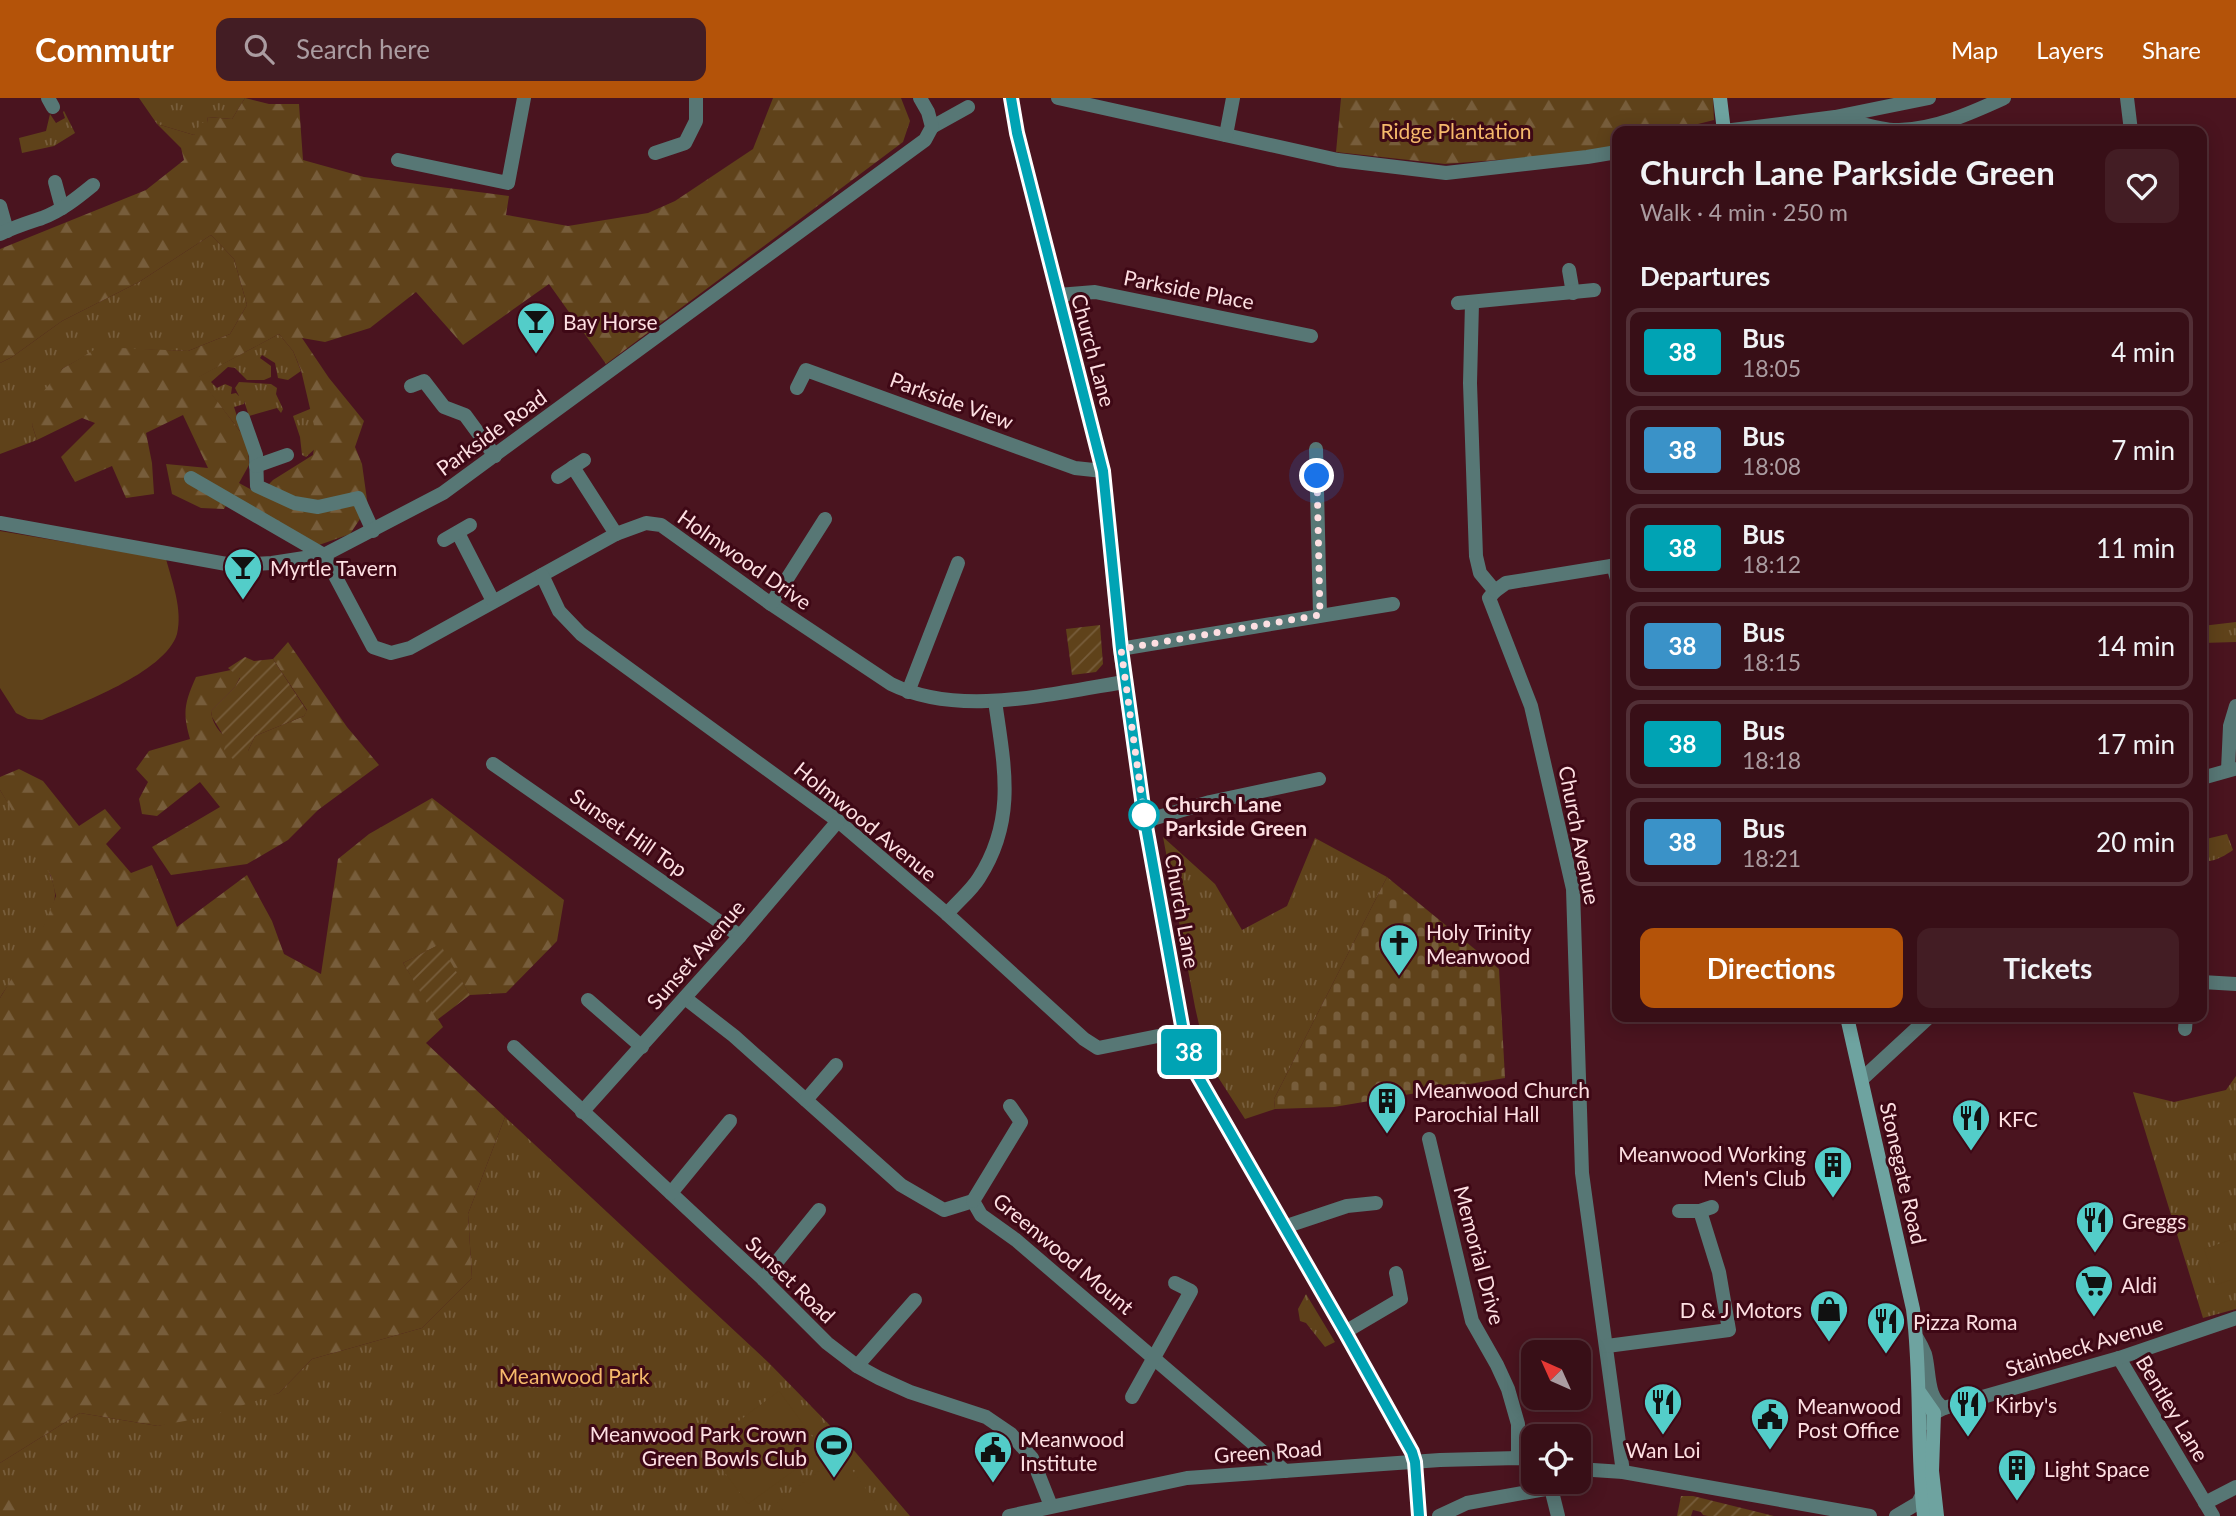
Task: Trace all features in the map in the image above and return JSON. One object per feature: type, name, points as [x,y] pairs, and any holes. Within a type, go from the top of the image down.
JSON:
[{"type":"main road","points":[[1720,98],[1723,126]]},
{"type":"main road","name":"Stonegate Road","points":[[1848,1022],[1913,1309],[1920,1393],[1918,1424],[1924,1516]]},
{"type":"main road","points":[[1920,1393],[1939,1411]]},
{"type":"main road","name":"Stonegate Road","points":[[1937,1516],[1932,1471],[1939,1411]]},
{"type":"street","points":[[398,160],[508,183],[524,98]]},
{"type":"street","points":[[655,153],[685,143],[696,121],[696,98]]},
{"type":"street","points":[[920,98],[932,127]]},
{"type":"street","name":"Church Lane","points":[[1014,98],[1017,133],[1103,471],[1121,649],[1145,821],[1183,1031],[1192,1066],[1405,1440],[1415,1462],[1419,1516]]},
{"type":"street","points":[[1058,98],[1338,160],[1446,173],[1612,153]]},
{"type":"street","points":[[1226,135],[1233,98]]},
{"type":"street","points":[[1763,126],[1835,117],[1929,98]]},
{"type":"street","points":[[1925,126],[1969,114],[2004,98]]},
{"type":"street","points":[[2127,98],[2130,126]]},
{"type":"street","name":"Parkside Road","points":[[0,523],[232,565],[272,563],[324,555],[443,493],[925,140],[932,127],[968,107]]},
{"type":"street","points":[[1835,117],[1875,126]]},
{"type":"street","points":[[55,182],[62,208]]},
{"type":"street","points":[[0,206],[3,232],[43,218],[62,208],[93,185]]},
{"type":"street","points":[[1569,270],[1573,293],[1594,290]]},
{"type":"street","name":"Parkside Place","points":[[1058,295],[1095,292],[1311,336]]},
{"type":"street","name":"Church Avenue","points":[[1573,293],[1465,303],[1476,556],[1480,573],[1495,591],[1489,598],[1531,706],[1573,889],[1582,1173],[1623,1472]]},
{"type":"street","name":"Parkside View","points":[[797,388],[806,370],[1075,468],[1103,471]]},
{"type":"street","points":[[411,386],[424,382],[444,407],[465,415],[495,456]]},
{"type":"street","points":[[243,418],[256,455],[257,486],[294,503],[318,507],[358,498],[373,531]]},
{"type":"street","points":[[1316,449],[1320,615]]},
{"type":"street","points":[[257,466],[287,455]]},
{"type":"street","points":[[558,477],[578,464],[616,534]]},
{"type":"street","points":[[191,478],[324,555]]},
{"type":"street","points":[[771,604],[825,519]]},
{"type":"street","name":"Holmwood Drive","points":[[324,555],[373,647],[391,653],[410,648],[616,534],[646,523],[661,525],[771,604],[891,684],[908,692],[935,699],[995,701],[1125,682]]},
{"type":"street","points":[[444,540],[464,529],[493,601]]},
{"type":"street","points":[[908,692],[958,562]]},
{"type":"street","points":[[1495,591],[1506,583],[1612,570]]},
{"type":"street","name":"Holmwood Avenue","points":[[542,575],[559,611],[581,634],[838,821],[947,914],[1084,1039],[1098,1048],[1183,1031]]},
{"type":"street","points":[[1121,649],[1392,604]]},
{"type":"street","points":[[947,914],[978,879],[995,846],[1004,807],[1006,776],[995,701]]},
{"type":"street","points":[[2207,776],[2232,769],[2230,726],[2236,706]]},
{"type":"street","name":"Sunset Hill Top","points":[[494,764],[740,936]]},
{"type":"street","points":[[1145,821],[1210,802],[1319,779]]},
{"type":"street","name":"Sunset Avenue","points":[[582,1112],[740,936],[838,821]]},
{"type":"street","points":[[2207,982],[2236,984]]},
{"type":"street","name":"Greenwood Mount","points":[[685,998],[734,1036],[901,1185],[944,1210],[973,1202],[981,1215],[1016,1240],[1285,1471]]},
{"type":"street","points":[[588,1000],[642,1047]]},
{"type":"street","points":[[1862,1079],[1923,1022]]},
{"type":"street","name":"Sunset Road","points":[[514,1047],[763,1279],[827,1343],[857,1366],[910,1392],[986,1417],[1011,1434],[1031,1458],[1051,1506]]},
{"type":"street","points":[[806,1100],[835,1065]]},
{"type":"street","points":[[973,1202],[1021,1122],[1010,1106]]},
{"type":"street","points":[[670,1193],[730,1121]]},
{"type":"street","name":"Memorial Drive","points":[[1429,1139],[1472,1321],[1497,1365],[1515,1412],[1518,1424],[1518,1458]]},
{"type":"street","points":[[1284,1227],[1347,1206],[1376,1203]]},
{"type":"street","points":[[1607,1346],[1729,1330],[1706,1209],[1679,1211]]},
{"type":"street","points":[[763,1279],[819,1210]]},
{"type":"street","points":[[1345,1332],[1401,1299],[1396,1273]]},
{"type":"street","points":[[1132,1397],[1191,1292],[1175,1283]]},
{"type":"street","points":[[857,1366],[915,1300]]},
{"type":"street","name":"Stainbeck Avenue","points":[[1939,1411],[2119,1358],[2236,1318]]},
{"type":"street","name":"Stonegate Road","points":[[1917,1338],[1925,1353],[1939,1411],[1923,1431],[1923,1490]]},
{"type":"street","name":"Bentley Lane","points":[[2119,1358],[2213,1516]]},
{"type":"street","name":"Green Road","points":[[1009,1516],[1187,1478],[1415,1462],[1521,1459]]},
{"type":"street","points":[[1591,1470],[1623,1472],[1870,1516]]},
{"type":"street","name":"Stonegate Road","points":[[1931,1516],[1932,1471]]},
{"type":"street","points":[[2205,1503],[2236,1487]]},
{"type":"street","points":[[1896,1516],[1919,1503],[1923,1490]]},
{"type":"street","points":[[1439,1516],[1467,1503],[1521,1492]]},
{"type":"street","points":[[1556,1494],[1558,1516]]},
{"type":"green space","points":[[139,98],[245,98],[232,119],[207,117],[208,122],[194,135],[157,124]]},
{"type":"green space","points":[[245,98],[269,104],[299,104],[303,160],[364,177],[509,196],[506,215],[568,226],[648,213],[675,201],[753,149],[773,98],[901,98],[910,121],[903,142],[606,364],[549,284],[463,345],[416,292],[370,328],[325,342],[302,338],[329,378],[364,421],[355,447],[362,464],[368,507],[350,534],[319,545],[232,495],[224,509],[201,508],[172,494],[166,464],[208,468],[183,415],[146,433],[154,494],[126,498],[112,466],[75,482],[61,457],[95,423],[82,418],[37,440],[32,425],[43,392],[62,369],[99,347],[188,351],[230,334],[247,305],[234,259],[211,235],[139,282],[62,321],[0,363],[0,249],[146,190],[184,160],[181,148],[157,124],[194,135],[201,123],[208,122],[207,117],[232,119]],"holes":[[[279,334],[293,351],[301,370],[316,434],[313,455],[273,480],[259,494],[239,483],[249,465],[248,442],[199,377]]]},
{"type":"green space","name":"Ridge Plantation","points":[[1341,98],[1713,98],[1714,120],[1690,126],[1612,126],[1612,146],[1586,153],[1445,164],[1336,152]]},
{"type":"green space","points":[[64,111],[75,133],[54,146],[22,153],[19,138],[46,131],[50,114],[56,123],[65,118]]},
{"type":"green space","points":[[211,235],[234,259],[247,305],[230,334],[188,351],[99,348],[62,369],[32,425],[37,440],[0,454],[0,363],[62,321],[139,282]]},
{"type":"green space","points":[[279,334],[293,351],[301,371],[288,380],[278,378],[275,363],[262,355],[260,358],[271,366],[271,377],[264,380],[247,380],[235,368],[228,367],[211,382],[217,388],[225,384],[232,387],[231,394],[236,393],[239,396],[235,388],[239,382],[271,384],[277,388],[276,394],[283,409],[281,413],[277,408],[249,416],[244,401],[244,404],[234,407],[243,435],[198,377]]},
{"type":"green space","points":[[327,402],[330,435],[306,457],[302,455],[293,416]]},
{"type":"green space","points":[[0,531],[166,559],[179,615],[177,634],[169,648],[156,662],[119,686],[42,720],[28,719],[16,713],[0,688]]},
{"type":"green space","points":[[2236,622],[2236,642],[2207,643],[2207,625]]},
{"type":"green space","points":[[1100,625],[1103,664],[1096,672],[1072,675],[1066,629]]},
{"type":"green space","points":[[288,642],[347,727],[379,765],[318,810],[288,840],[247,864],[171,875],[152,847],[220,807],[200,782],[157,816],[142,814],[139,799],[148,782],[136,769],[149,751],[190,739],[186,707],[196,677],[231,670],[240,677],[235,687],[211,711],[219,731],[248,751],[255,736],[304,716],[307,710],[273,659]]},
{"type":"green space","points":[[245,657],[254,661],[273,659],[307,711],[304,716],[255,736],[248,751],[233,759],[224,750],[226,740],[211,711],[235,687],[240,678],[228,668]]},
{"type":"green space","points":[[19,769],[43,781],[79,826],[105,809],[121,828],[106,844],[131,873],[152,865],[177,927],[247,875],[272,921],[284,954],[321,974],[338,859],[369,834],[432,798],[564,900],[557,941],[506,993],[470,995],[439,945],[403,963],[443,1027],[426,1043],[505,1117],[468,1214],[472,1278],[422,1328],[312,1359],[279,1393],[211,1416],[158,1426],[80,1413],[0,1463],[0,998],[44,925],[56,896],[51,876],[0,790],[0,777]]},
{"type":"green space","points":[[0,790],[41,856],[55,894],[49,917],[0,998]]},
{"type":"green space","points":[[2227,834],[2233,850],[2222,857],[2207,861],[2207,839]]},
{"type":"green space","points":[[1163,837],[1215,884],[1242,930],[1287,906],[1315,838],[1387,877],[1274,1099],[1275,1109],[1245,1119],[1207,1060]]},
{"type":"green space","points":[[1387,877],[1499,969],[1505,1078],[1334,1107],[1275,1109],[1274,1099]]},
{"type":"green space","points":[[440,944],[470,995],[437,1020],[403,963]]},
{"type":"green space","points":[[2236,1076],[2236,1309],[2203,1318],[2133,1092],[2174,1102],[2226,1090]]},
{"type":"green space","name":"Meanwood Park","points":[[505,1117],[769,1363],[851,1447],[910,1516],[0,1516],[0,1463],[80,1413],[158,1426],[279,1393],[312,1359],[422,1328],[472,1278],[468,1214]]},
{"type":"green space","points":[[2236,1238],[2236,1278],[2216,1285],[2204,1249]]},
{"type":"green space","points":[[1306,1294],[1335,1342],[1325,1347],[1306,1323],[1300,1321],[1298,1309]]},
{"type":"green space","points":[[779,1391],[822,1450],[748,1504],[705,1446]]},
{"type":"green space","name":"Meanwood Park Crown Green Bowls Club","points":[[841,1455],[886,1516],[787,1516],[777,1502]]},
{"type":"green space","points":[[0,1485],[7,1486],[48,1516],[0,1516]]},
{"type":"green space","points":[[1681,1496],[1693,1496],[1774,1516],[1708,1516],[1693,1510],[1691,1516],[1677,1516]]},
{"type":"bus line","name":"38","points":[[1011,98],[1017,133],[1103,471],[1121,649],[1145,821],[1183,1031],[1192,1066],[1412,1452],[1419,1516]]},
{"type":"place","name":"Bay Horse","points":[[536,355]]},
{"type":"place","name":"Myrtle Tavern","points":[[243,601]]},
{"type":"place","name":"Church Lane Parkside Green","points":[[1144,815]]},
{"type":"place","name":"Holy Trinity Meanwood","points":[[1399,977]]},
{"type":"place","name":"Meanwood Church Parochial Hall","points":[[1387,1135]]},
{"type":"place","name":"KFC","points":[[1971,1152]]},
{"type":"place","name":"Meanwood Working Men's Club","points":[[1833,1199]]},
{"type":"place","name":"Greggs","points":[[2095,1254]]},
{"type":"place","name":"Aldi","points":[[2094,1318]]},
{"type":"place","name":"D & J Motors","points":[[1829,1343]]},
{"type":"place","name":"Pizza Roma","points":[[1886,1355]]},
{"type":"place","name":"Wan Loi","points":[[1663,1436]]},
{"type":"place","name":"Kirby's","points":[[1968,1438]]},
{"type":"place","name":"Meanwood Post Office","points":[[1770,1451]]},
{"type":"place","name":"Meanwood Park Crown Green Bowls Club","points":[[834,1479]]},
{"type":"place","name":"Meanwood Institute","points":[[993,1484]]},
{"type":"place","name":"Light Space","points":[[2017,1502]]},
{"type":"route","points":[[1144,815],[1145,821],[1121,649],[1320,615],[1317,476]]}]
